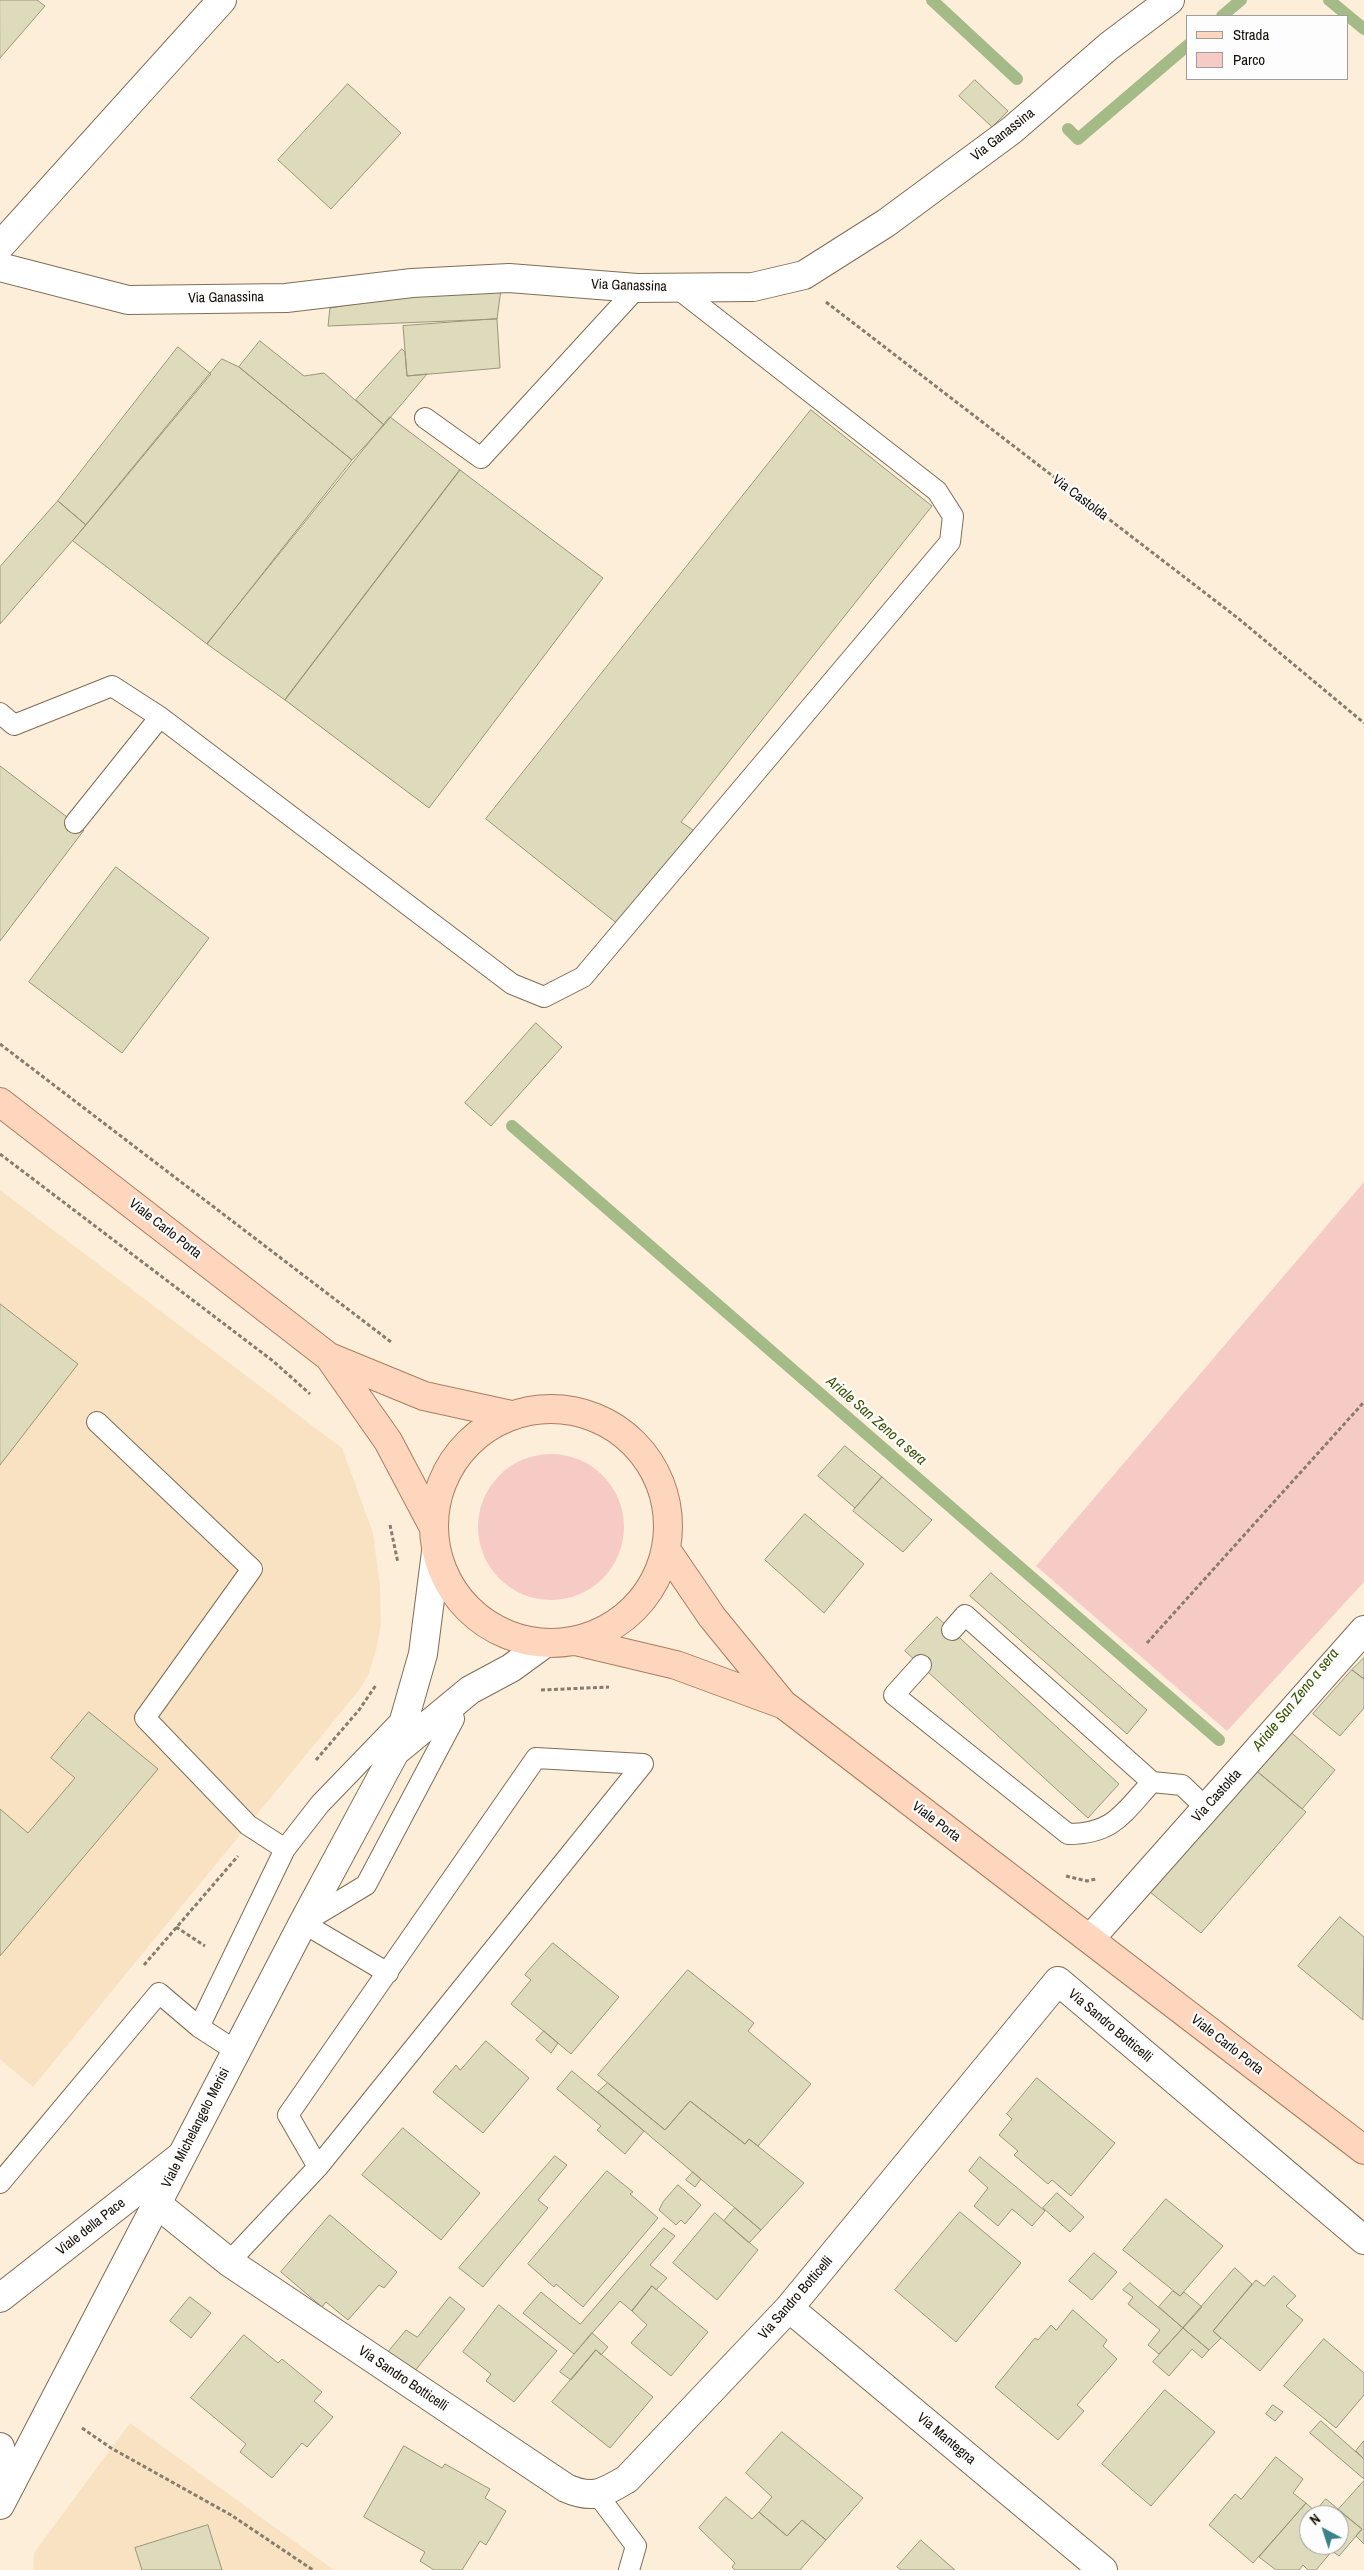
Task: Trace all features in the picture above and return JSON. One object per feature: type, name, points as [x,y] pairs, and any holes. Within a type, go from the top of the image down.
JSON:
[{"type":"main road","name":"Viale Carlo Porta","points":[[0,1102],[329,1357],[424,1396],[511,1416]]},
{"type":"main road","name":"Viale Carlo Porta","points":[[329,1357],[388,1441],[433,1526]]},
{"type":"main road","name":"Viale Carlo Porta","points":[[546,1408],[582,1412],[614,1426],[642,1450],[661,1480],[669,1516],[667,1551],[655,1583],[635,1610],[607,1630],[576,1642],[544,1644],[513,1638],[486,1624],[462,1603],[445,1578],[436,1552],[433,1526],[439,1490],[455,1458],[480,1432],[511,1416],[546,1408]]},
{"type":"main road","points":[[667,1551],[712,1617],[783,1704]]},
{"type":"main road","points":[[576,1642],[676,1665],[783,1704]]},
{"type":"main road","name":"Viale Porta","points":[[783,1704],[1090,1939]]},
{"type":"main road","name":"Viale Carlo Porta","points":[[1090,1939],[1364,2150]]},
{"type":"street","points":[[0,246],[222,0]]},
{"type":"street","name":"Via Ganassina","points":[[0,267],[128,300],[286,298],[412,283],[509,278],[637,288],[753,287],[804,275],[886,223],[1012,130],[1109,46],[1170,0]]},
{"type":"street","name":"Viale Michelangelo Merisi","points":[[3,2494],[395,1752],[423,1654],[436,1552]]},
{"type":"street","name":"Via Castolda","points":[[1090,1939],[1364,1630]]},
{"type":"street","name":"Viale Michelangelo Merisi","points":[[395,1752],[470,1690],[511,1668],[544,1644]]},
{"type":"street","name":"Via Sandro Botticelli","points":[[157,2204],[229,2262],[566,2488],[583,2496],[604,2492],[627,2479],[790,2308],[1058,1981],[1364,2240]]},
{"type":"street","name":"Viale della Pace","points":[[0,2298],[181,2156]]},
{"type":"street","name":"Via Mantegna","points":[[790,2308],[1103,2570]]},
{"type":"street","points":[[0,2447],[3,2494]]},
{"type":"lane","points":[[425,418],[481,458],[637,288]]},
{"type":"lane","points":[[0,714],[14,725],[112,686],[160,716],[512,984],[544,997],[583,977],[950,542],[953,516],[937,491],[678,288]]},
{"type":"lane","points":[[74,823],[160,716]]},
{"type":"lane","points":[[97,1422],[252,1569],[145,1718],[248,1825],[285,1849]]},
{"type":"lane","points":[[952,1630],[965,1615],[1152,1782],[1182,1785],[1206,1808]]},
{"type":"lane","points":[[921,1664],[894,1695],[1068,1834],[1090,1834],[1112,1825],[1152,1782]]},
{"type":"lane","points":[[388,1973],[303,1923],[366,1885],[454,1719],[451,1705]]},
{"type":"lane","points":[[199,2027],[285,1849],[320,1804],[406,1715]]},
{"type":"lane","points":[[229,2262],[318,2167],[643,1764],[536,1758],[288,2115],[318,2167]]},
{"type":"lane","points":[[0,2183],[159,1993],[199,2027],[236,2052]]},
{"type":"lane","points":[[597,2494],[636,2546],[629,2570]]},
{"type":"path","name":"Via Castolda","points":[[794,277],[1239,619],[1364,723]]},
{"type":"path","points":[[0,1044],[396,1347]]},
{"type":"path","points":[[0,1154],[273,1361],[314,1398]]},
{"type":"path","points":[[1147,1643],[1364,1402]]},
{"type":"path","points":[[389,1521],[398,1567]]},
{"type":"path","points":[[310,1768],[359,1710],[380,1678]]},
{"type":"path","points":[[176,1927],[213,1951]]},
{"type":"path","points":[[82,2428],[111,2448],[231,2515],[313,2570]]},
{"type":"shaded area","points":[[0,1190],[342,1448],[373,1533],[380,1587],[381,1623],[377,1647],[369,1673],[360,1689],[33,2087],[0,2059]]},
{"type":"shaded area","points":[[130,2423],[334,2570],[33,2570],[34,2553]]},
{"type":"green space","points":[[1364,1182],[1364,1582],[1227,1731],[1036,1566]]},
{"type":"green space","points":[[551,1454],[579,1459],[603,1475],[619,1499],[624,1527],[619,1555],[603,1579],[579,1595],[551,1600],[523,1595],[499,1579],[483,1555],[478,1527],[483,1499],[499,1475],[523,1459]]},
{"type":"building","points":[[0,0],[37,0],[45,6],[0,58]]},
{"type":"building","points":[[975,80],[1008,111],[992,127],[959,96]]},
{"type":"building","points":[[348,84],[401,133],[331,209],[278,160]]},
{"type":"building","points":[[501,289],[497,319],[328,326],[330,308],[408,295]]},
{"type":"building","points":[[497,319],[500,368],[407,376],[403,326]]},
{"type":"building","points":[[260,341],[304,376],[324,373],[384,425],[352,460],[239,367]]},
{"type":"building","points":[[178,347],[211,374],[86,525],[58,501]]},
{"type":"building","points":[[402,349],[405,352],[407,376],[427,374],[384,425],[356,400]]},
{"type":"building","points":[[222,359],[239,367],[352,460],[207,644],[73,541]]},
{"type":"building","points":[[811,410],[932,506],[681,822],[693,830],[619,925],[486,819]]},
{"type":"building","points":[[390,417],[460,470],[285,700],[207,644]]},
{"type":"building","points":[[460,470],[603,578],[429,808],[285,700]]},
{"type":"building","points":[[58,501],[86,525],[0,624],[0,567]]},
{"type":"building","points":[[0,766],[84,830],[0,941]]},
{"type":"building","points":[[116,867],[209,938],[122,1053],[29,982]]},
{"type":"building","points":[[536,1023],[562,1047],[491,1126],[465,1103]]},
{"type":"building","points":[[0,1304],[78,1364],[0,1465]]},
{"type":"building","points":[[845,1446],[882,1477],[855,1508],[818,1476]]},
{"type":"building","points":[[882,1477],[932,1520],[903,1552],[853,1511]]},
{"type":"building","points":[[805,1514],[864,1564],[824,1613],[765,1560]]},
{"type":"building","points":[[991,1573],[1147,1710],[1127,1734],[970,1596]]},
{"type":"building","points":[[937,1617],[1119,1784],[1088,1818],[905,1651]]},
{"type":"building","points":[[1364,1658],[1364,1679],[1352,1670]]},
{"type":"building","points":[[1352,1670],[1364,1679],[1364,1708],[1340,1736],[1313,1714]]},
{"type":"building","points":[[89,1712],[158,1769],[0,1956],[0,1809],[28,1833],[75,1778],[51,1758]]},
{"type":"building","points":[[1287,1729],[1335,1770],[1302,1809],[1253,1768]]},
{"type":"building","points":[[1253,1768],[1306,1812],[1201,1933],[1145,1888]]},
{"type":"building","points":[[1340,1917],[1364,1937],[1363,2020],[1298,1966]]},
{"type":"building","points":[[553,1943],[619,1997],[571,2054],[511,2004],[531,1980],[525,1975]]},
{"type":"building","points":[[688,1970],[754,2023],[748,2031],[811,2084],[758,2146],[749,2139],[745,2144],[690,2101],[665,2130],[598,2075]]},
{"type":"building","points":[[544,2031],[558,2043],[551,2053],[536,2040]]},
{"type":"building","points":[[486,2041],[529,2078],[483,2133],[433,2092],[456,2065],[460,2070]]},
{"type":"building","points":[[572,2071],[644,2131],[625,2154],[597,2130],[601,2126],[557,2089]]},
{"type":"building","points":[[1037,2078],[1115,2143],[1071,2196],[1052,2180],[1048,2184],[1014,2155],[1018,2151],[999,2135],[1012,2119],[1007,2114]]},
{"type":"building","points":[[608,2083],[665,2130],[690,2101],[745,2144],[749,2139],[804,2183],[761,2230],[598,2092]]},
{"type":"building","points":[[403,2128],[480,2193],[441,2240],[362,2175]]},
{"type":"building","points":[[555,2156],[567,2165],[538,2200],[548,2208],[483,2287],[459,2268]]},
{"type":"building","points":[[980,2157],[1045,2211],[1032,2226],[1012,2209],[998,2226],[974,2206],[988,2188],[969,2171]]},
{"type":"building","points":[[607,2171],[633,2192],[630,2194],[658,2218],[583,2307],[556,2284],[554,2287],[528,2264]]},
{"type":"building","points":[[693,2172],[701,2179],[695,2187],[686,2180]]},
{"type":"building","points":[[678,2185],[701,2205],[685,2224],[681,2220],[676,2225],[659,2210],[663,2202]]},
{"type":"building","points":[[1057,2193],[1084,2217],[1070,2232],[1043,2208]]},
{"type":"building","points":[[1166,2199],[1223,2246],[1180,2296],[1123,2250]]},
{"type":"building","points":[[735,2208],[761,2230],[749,2243],[724,2221]]},
{"type":"building","points":[[960,2212],[1021,2263],[956,2342],[895,2290]]},
{"type":"building","points":[[715,2213],[758,2250],[717,2300],[673,2263]]},
{"type":"building","points":[[330,2215],[397,2272],[384,2288],[379,2285],[348,2320],[326,2302],[322,2307],[281,2272]]},
{"type":"building","points":[[664,2228],[675,2236],[650,2265],[667,2278],[656,2290],[652,2286],[632,2311],[620,2301],[574,2354],[523,2313],[541,2292],[580,2324]]},
{"type":"building","points":[[1094,2253],[1117,2272],[1092,2300],[1069,2281]]},
{"type":"building","points":[[1235,2268],[1252,2284],[1213,2331],[1221,2338],[1209,2350],[1183,2328]]},
{"type":"building","points":[[1274,2276],[1296,2296],[1286,2306],[1303,2320],[1260,2371],[1213,2331],[1256,2280],[1264,2286]]},
{"type":"building","points":[[1130,2283],[1183,2328],[1159,2354],[1148,2345],[1160,2330],[1128,2304],[1133,2297],[1123,2290]]},
{"type":"building","points":[[652,2286],[708,2332],[671,2376],[631,2343],[647,2325],[632,2311]]},
{"type":"building","points":[[1173,2291],[1180,2296],[1184,2292],[1202,2307],[1183,2328],[1159,2307]]},
{"type":"building","points":[[190,2297],[211,2313],[191,2338],[170,2321]]},
{"type":"building","points":[[450,2297],[465,2309],[414,2372],[382,2359],[406,2330],[417,2337]]},
{"type":"building","points":[[499,2305],[557,2351],[514,2402],[486,2381],[491,2374],[463,2352]]},
{"type":"building","points":[[1073,2310],[1107,2340],[1103,2346],[1117,2359],[1077,2405],[1084,2411],[1058,2440],[995,2387],[1035,2338],[1038,2340],[1051,2325],[1056,2330]]},
{"type":"building","points":[[1183,2328],[1209,2350],[1202,2358],[1192,2349],[1169,2376],[1153,2362]]},
{"type":"building","points":[[592,2333],[608,2347],[601,2355],[596,2350],[571,2380],[560,2372]]},
{"type":"building","points":[[244,2335],[278,2363],[282,2359],[322,2392],[314,2401],[333,2417],[307,2447],[302,2443],[272,2478],[240,2452],[246,2444],[191,2398]]},
{"type":"building","points":[[1324,2339],[1364,2373],[1364,2395],[1336,2428],[1284,2386]]},
{"type":"building","points":[[596,2350],[653,2397],[610,2448],[552,2402]]},
{"type":"building","points":[[1165,2390],[1215,2432],[1151,2506],[1102,2464]]},
{"type":"building","points":[[1273,2405],[1283,2412],[1275,2421],[1266,2414]]},
{"type":"building","points":[[1321,2421],[1364,2459],[1364,2479],[1310,2433]]},
{"type":"building","points":[[782,2432],[863,2498],[826,2540],[802,2520],[787,2536],[759,2512],[772,2497],[746,2473]]},
{"type":"building","points":[[1364,2441],[1364,2459],[1356,2451]]},
{"type":"building","points":[[404,2446],[442,2468],[445,2464],[490,2489],[485,2498],[506,2511],[486,2545],[480,2541],[462,2570],[434,2570],[420,2561],[425,2552],[364,2517]]},
{"type":"building","points":[[1276,2457],[1303,2479],[1293,2493],[1306,2503],[1299,2505],[1299,2511],[1253,2563],[1209,2525],[1235,2494],[1241,2499]]},
{"type":"building","points":[[1364,2481],[1364,2544],[1356,2536],[1362,2529],[1349,2519],[1349,2505],[1342,2505]]},
{"type":"building","points":[[726,2497],[752,2519],[759,2512],[787,2536],[802,2520],[826,2540],[800,2570],[735,2570],[732,2567],[735,2563],[699,2528]]},
{"type":"building","points":[[1326,2499],[1333,2505],[1320,2505]]},
{"type":"building","points":[[1299,2511],[1299,2555],[1329,2555],[1316,2570],[1308,2570],[1303,2565],[1299,2570],[1276,2570],[1259,2557]]},
{"type":"building","points":[[1349,2518],[1362,2529],[1349,2544]]},
{"type":"building","points":[[208,2525],[222,2570],[142,2570],[135,2548]]},
{"type":"building","points":[[921,2540],[955,2570],[901,2570],[897,2567]]},
{"type":"waterway","points":[[932,0],[1017,79]]},
{"type":"waterway","points":[[1223,15],[1241,0]]},
{"type":"waterway","points":[[1329,0],[1347,15]]},
{"type":"waterway","points":[[1349,17],[1364,29]]},
{"type":"waterway","points":[[1068,129],[1078,139],[1186,47]]},
{"type":"waterway","name":"Ariale San Zeno a sera","points":[[512,1126],[1219,1740]]}]
